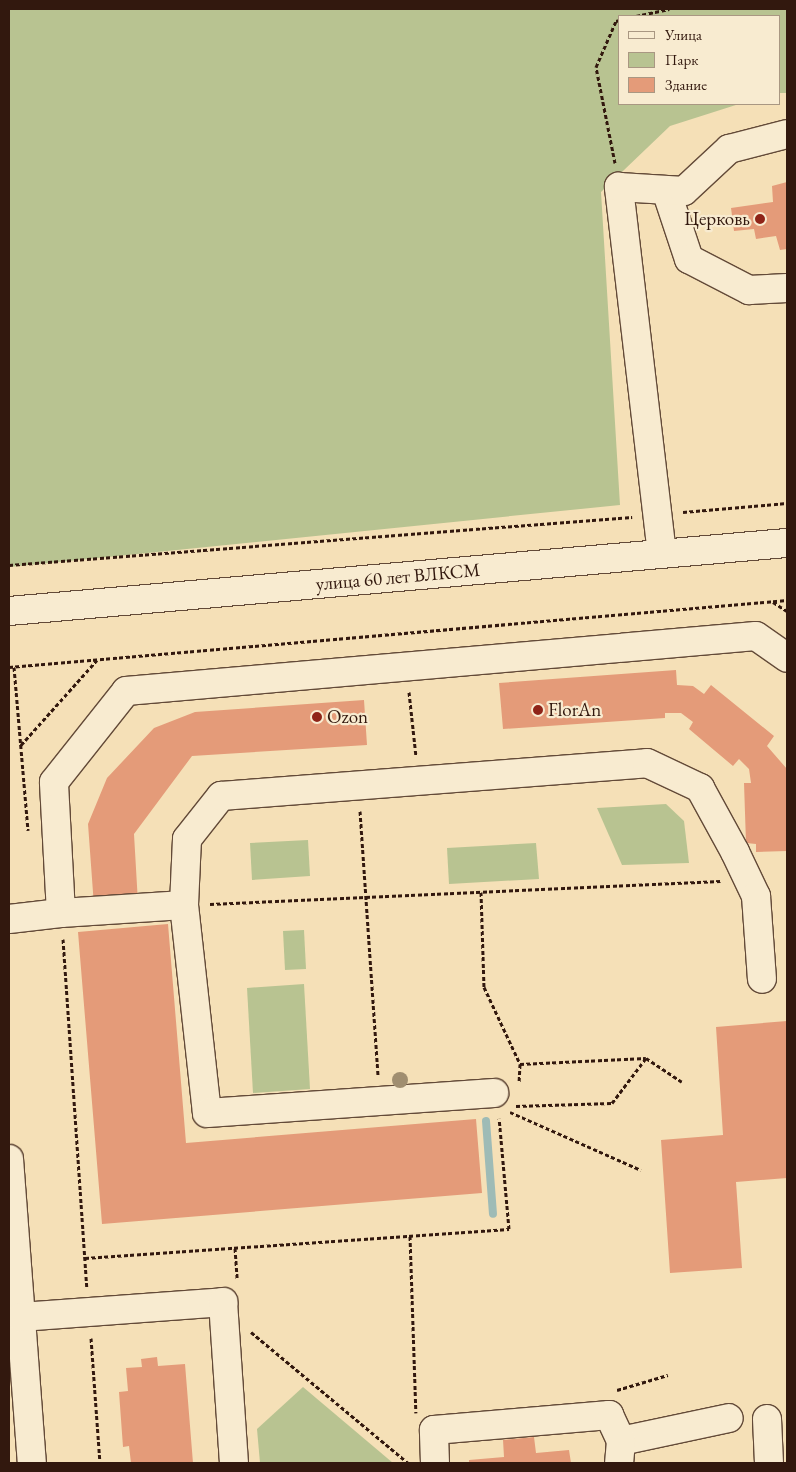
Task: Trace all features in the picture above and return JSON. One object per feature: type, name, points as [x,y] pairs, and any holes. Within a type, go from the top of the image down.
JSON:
[{"type":"street","points":[[662,554],[620,187],[684,191],[729,149],[787,134]]},
{"type":"street","points":[[666,190],[690,259],[749,290],[787,288]]},
{"type":"street","name":"улица 60 лет ВЛКСМ","points":[[9,611],[787,543]]},
{"type":"street","points":[[61,913],[54,782],[126,691],[756,636],[787,658]]},
{"type":"street","points":[[507,1100],[379,1101],[207,1113],[184,905],[187,839],[221,796],[647,764],[700,788],[756,896],[762,978]]},
{"type":"street","points":[[9,918],[184,905]]},
{"type":"street","points":[[9,1159],[32,1463]]},
{"type":"street","points":[[21,1317],[89,1314],[223,1302],[234,1463]]},
{"type":"street","points":[[435,1463],[434,1430],[608,1415],[620,1452],[729,1418]]},
{"type":"street","points":[[767,1419],[769,1463]]},
{"type":"path","points":[[641,15],[668,9]]},
{"type":"path","points":[[618,20],[616,21],[596,67],[620,187]]},
{"type":"path","points":[[9,565],[787,503]]},
{"type":"path","points":[[9,667],[787,600]]},
{"type":"path","points":[[773,602],[787,612]]},
{"type":"path","points":[[21,745],[97,660]]},
{"type":"path","points":[[14,667],[29,840]]},
{"type":"path","points":[[407,667],[418,781]]},
{"type":"path","points":[[359,785],[379,1101]]},
{"type":"path","points":[[184,905],[748,880]]},
{"type":"path","points":[[481,892],[484,987],[520,1064],[507,1100]]},
{"type":"path","points":[[61,913],[100,1463]]},
{"type":"path","points":[[520,1064],[646,1058],[682,1082]]},
{"type":"path","points":[[507,1100],[612,1103],[646,1058]]},
{"type":"path","points":[[507,1100],[641,1170]]},
{"type":"path","points":[[410,1236],[416,1418]]},
{"type":"path","points":[[248,1330],[408,1463]]},
{"type":"green space","points":[[9,9],[787,9],[787,93],[781,93],[781,15],[618,15],[618,105],[736,105],[670,126],[601,192],[620,505],[9,567]]},
{"type":"green space","points":[[666,804],[684,821],[689,863],[622,865],[597,808]]},
{"type":"green space","points":[[308,840],[310,876],[252,880],[250,843]]},
{"type":"green space","points":[[536,843],[539,879],[449,884],[447,848]]},
{"type":"green space","points":[[304,930],[306,969],[285,970],[283,931]]},
{"type":"green space","points":[[304,984],[310,1089],[253,1093],[247,988]]},
{"type":"green space","points":[[303,1387],[393,1463],[260,1463],[257,1429]]},
{"type":"building","name":"Церковь","points":[[787,182],[787,249],[780,250],[776,236],[756,239],[754,229],[734,231],[731,208],[773,202],[772,186]]},
{"type":"building","points":[[676,670],[677,685],[693,686],[704,694],[711,685],[774,736],[767,746],[787,769],[787,851],[756,852],[756,844],[746,843],[744,783],[751,783],[749,769],[739,759],[733,766],[689,729],[693,722],[681,713],[665,713],[665,718],[503,729],[499,683]]},
{"type":"building","points":[[364,700],[367,745],[192,756],[134,834],[138,903],[94,906],[88,824],[107,778],[154,728],[195,712]]},
{"type":"building","points":[[168,924],[186,1143],[476,1119],[482,1193],[102,1224],[78,932]]},
{"type":"building","points":[[787,1021],[787,1178],[736,1182],[742,1268],[670,1273],[661,1140],[723,1135],[716,1027]]},
{"type":"building","points":[[157,1357],[158,1366],[185,1364],[193,1463],[131,1463],[129,1446],[123,1447],[119,1392],[128,1391],[126,1368],[142,1367],[141,1359]]},
{"type":"building","points":[[534,1437],[536,1453],[569,1450],[571,1463],[469,1463],[469,1460],[504,1457],[503,1440]]},
{"type":"waterway","points":[[486,1121],[493,1214]]},
{"type":"place","name":"Церковь","points":[[760,219]]},
{"type":"place","name":"FlorAn","points":[[538,710]]},
{"type":"place","name":"Ozon","points":[[317,717]]}]
